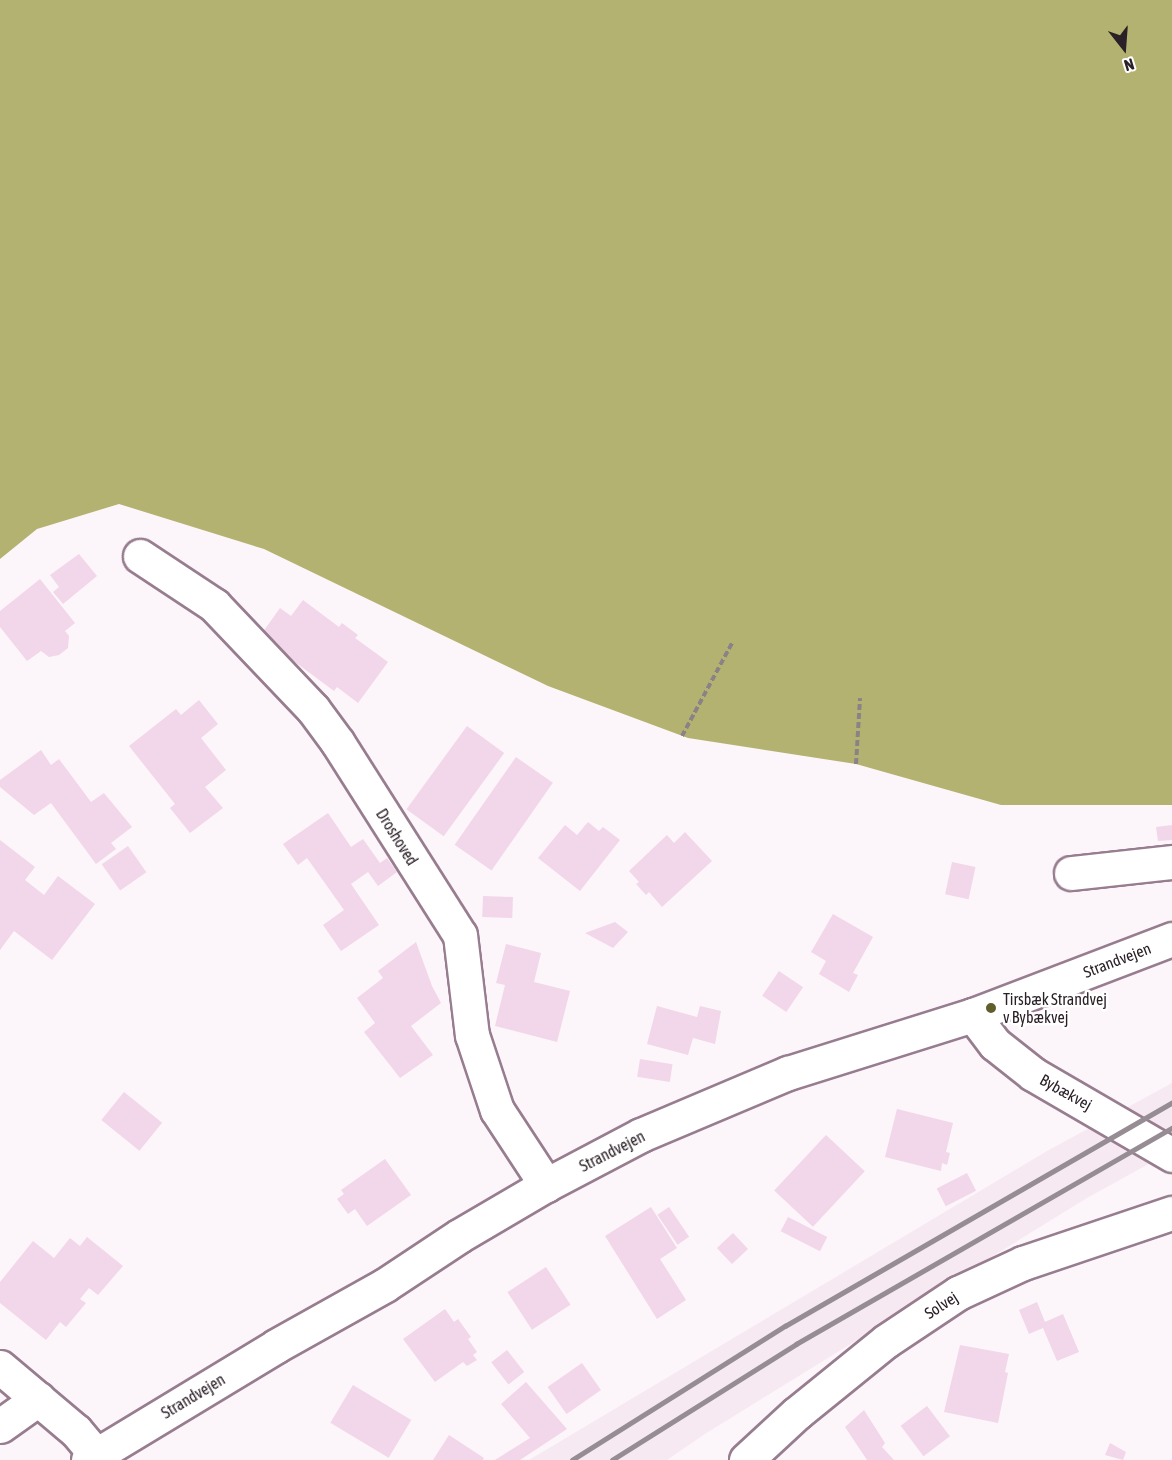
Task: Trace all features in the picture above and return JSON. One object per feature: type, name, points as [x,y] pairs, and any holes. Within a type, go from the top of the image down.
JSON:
[{"type":"street","name":"Droshoved","points":[[140,556],[214,605],[313,709],[338,743],[460,935],[472,1035],[497,1110],[546,1185]]},
{"type":"street","points":[[1071,873],[1172,862]]},
{"type":"street","name":"Strandvejen","points":[[0,1367],[76,1431],[95,1458],[276,1347],[385,1285],[459,1236],[546,1185],[641,1135],[778,1077],[973,1015],[1172,939]]},
{"type":"street","name":"Bybækvej","points":[[973,1015],[995,1044],[1033,1074],[1172,1155]]},
{"type":"street","name":"Solvej","points":[[746,1460],[796,1413],[886,1341],[958,1293],[1023,1263],[1172,1213]]},
{"type":"street","points":[[0,1426],[38,1399]]},
{"type":"path","points":[[682,736],[732,643]]},
{"type":"path","points":[[856,764],[860,698]]},
{"type":"shaded area","points":[[0,0],[1172,0],[1172,805],[1001,805],[856,764],[688,738],[548,686],[264,549],[119,504],[37,529],[0,559]]},
{"type":"shaded area","points":[[1172,1083],[1172,1151],[1087,1198],[705,1434],[667,1460],[529,1460],[1047,1151]]},
{"type":"building","points":[[79,554],[97,576],[63,604],[53,592],[59,587],[50,575]]},
{"type":"building","points":[[40,579],[75,623],[65,631],[69,636],[68,648],[59,655],[49,657],[41,651],[27,661],[0,627],[0,611]]},
{"type":"building","points":[[303,600],[339,627],[342,623],[358,635],[355,638],[388,662],[358,703],[337,687],[334,691],[260,636],[280,608],[291,616]]},
{"type":"building","points":[[199,700],[218,724],[201,738],[226,770],[205,787],[223,808],[190,833],[170,808],[175,804],[129,746],[176,709],[181,715]]},
{"type":"building","points":[[467,726],[504,753],[444,836],[406,809]]},
{"type":"building","points":[[41,750],[51,765],[59,759],[91,802],[104,793],[132,827],[111,843],[116,849],[96,864],[51,803],[34,815],[0,787],[0,780]]},
{"type":"building","points":[[516,757],[553,783],[491,870],[455,845]]},
{"type":"building","points":[[328,813],[351,847],[363,839],[380,863],[387,858],[397,872],[378,886],[368,872],[351,884],[379,925],[341,951],[323,925],[344,910],[307,858],[298,865],[283,844]]},
{"type":"building","points":[[588,822],[599,831],[603,827],[620,840],[580,891],[538,858],[565,825],[577,835]]},
{"type":"building","points":[[1172,825],[1172,840],[1158,841],[1156,827]]},
{"type":"building","points":[[685,832],[712,861],[662,907],[649,892],[646,895],[636,884],[639,882],[629,871],[667,835],[674,843]]},
{"type":"building","points":[[0,840],[35,867],[25,880],[44,895],[58,876],[95,904],[52,960],[14,931],[0,950]]},
{"type":"building","points":[[128,846],[146,872],[120,891],[102,864]]},
{"type":"building","points":[[952,862],[975,867],[969,899],[945,894]]},
{"type":"building","points":[[483,896],[513,897],[512,918],[482,917]]},
{"type":"building","points":[[833,914],[873,937],[853,973],[858,975],[849,992],[819,974],[826,961],[811,952]]},
{"type":"building","points":[[615,922],[628,932],[613,948],[585,933]]},
{"type":"building","points":[[416,942],[432,986],[441,1003],[411,1026],[433,1055],[400,1078],[364,1032],[375,1023],[357,998],[383,978],[378,971]]},
{"type":"building","points":[[506,944],[541,953],[534,982],[570,991],[557,1042],[495,1026],[505,985],[496,983]]},
{"type":"building","points":[[779,971],[803,987],[786,1012],[762,996]]},
{"type":"building","points":[[657,1006],[697,1017],[700,1006],[721,1011],[715,1044],[693,1038],[688,1055],[647,1044]]},
{"type":"building","points":[[640,1059],[673,1064],[670,1082],[637,1077]]},
{"type":"building","points":[[124,1092],[162,1123],[139,1151],[101,1120]]},
{"type":"building","points":[[897,1109],[953,1123],[946,1152],[950,1153],[947,1165],[942,1163],[941,1171],[885,1157]]},
{"type":"building","points":[[826,1135],[865,1171],[813,1227],[774,1191]]},
{"type":"building","points":[[385,1159],[411,1195],[367,1226],[355,1209],[348,1214],[337,1199],[344,1194],[341,1190]]},
{"type":"building","points":[[967,1173],[976,1191],[946,1206],[937,1188]]},
{"type":"building","points":[[651,1207],[677,1248],[660,1259],[686,1300],[657,1319],[605,1236]]},
{"type":"building","points":[[669,1207],[689,1237],[678,1245],[657,1215]]},
{"type":"building","points":[[788,1217],[827,1237],[820,1251],[781,1231]]},
{"type":"building","points":[[733,1233],[748,1249],[732,1264],[717,1248]]},
{"type":"building","points":[[87,1237],[123,1266],[98,1295],[89,1288],[80,1299],[86,1303],[66,1327],[60,1322],[46,1340],[0,1303],[0,1282],[33,1241],[54,1258],[70,1238],[80,1246]]},
{"type":"building","points":[[546,1267],[571,1305],[532,1330],[507,1292]]},
{"type":"building","points":[[1037,1302],[1045,1322],[1063,1314],[1079,1352],[1057,1361],[1043,1328],[1029,1334],[1019,1310]]},
{"type":"building","points":[[445,1309],[454,1322],[458,1319],[471,1337],[468,1339],[477,1352],[473,1355],[477,1360],[467,1366],[463,1362],[435,1382],[403,1339]]},
{"type":"building","points":[[960,1345],[1009,1354],[1005,1372],[1008,1373],[998,1423],[944,1412]]},
{"type":"building","points":[[507,1350],[524,1372],[508,1384],[491,1362]]},
{"type":"building","points":[[582,1363],[601,1390],[567,1414],[548,1387]]},
{"type":"building","points":[[526,1382],[567,1429],[520,1460],[495,1460],[530,1438],[501,1404]]},
{"type":"building","points":[[353,1385],[411,1420],[389,1458],[330,1423]]},
{"type":"building","points":[[927,1406],[950,1436],[924,1456],[901,1426]]},
{"type":"building","points":[[864,1410],[885,1443],[882,1447],[894,1460],[867,1460],[845,1427]]},
{"type":"building","points":[[449,1435],[484,1458],[483,1460],[433,1460]]},
{"type":"building","points":[[1110,1443],[1126,1452],[1123,1460],[1105,1455]]},
{"type":"railway","points":[[572,1460],[785,1326],[1172,1103]]},
{"type":"railway","points":[[612,1460],[796,1344],[1172,1128]]},
{"type":"place","name":"Tirsbæk Strandvej v Bybækvej","points":[[991,1008]]}]
